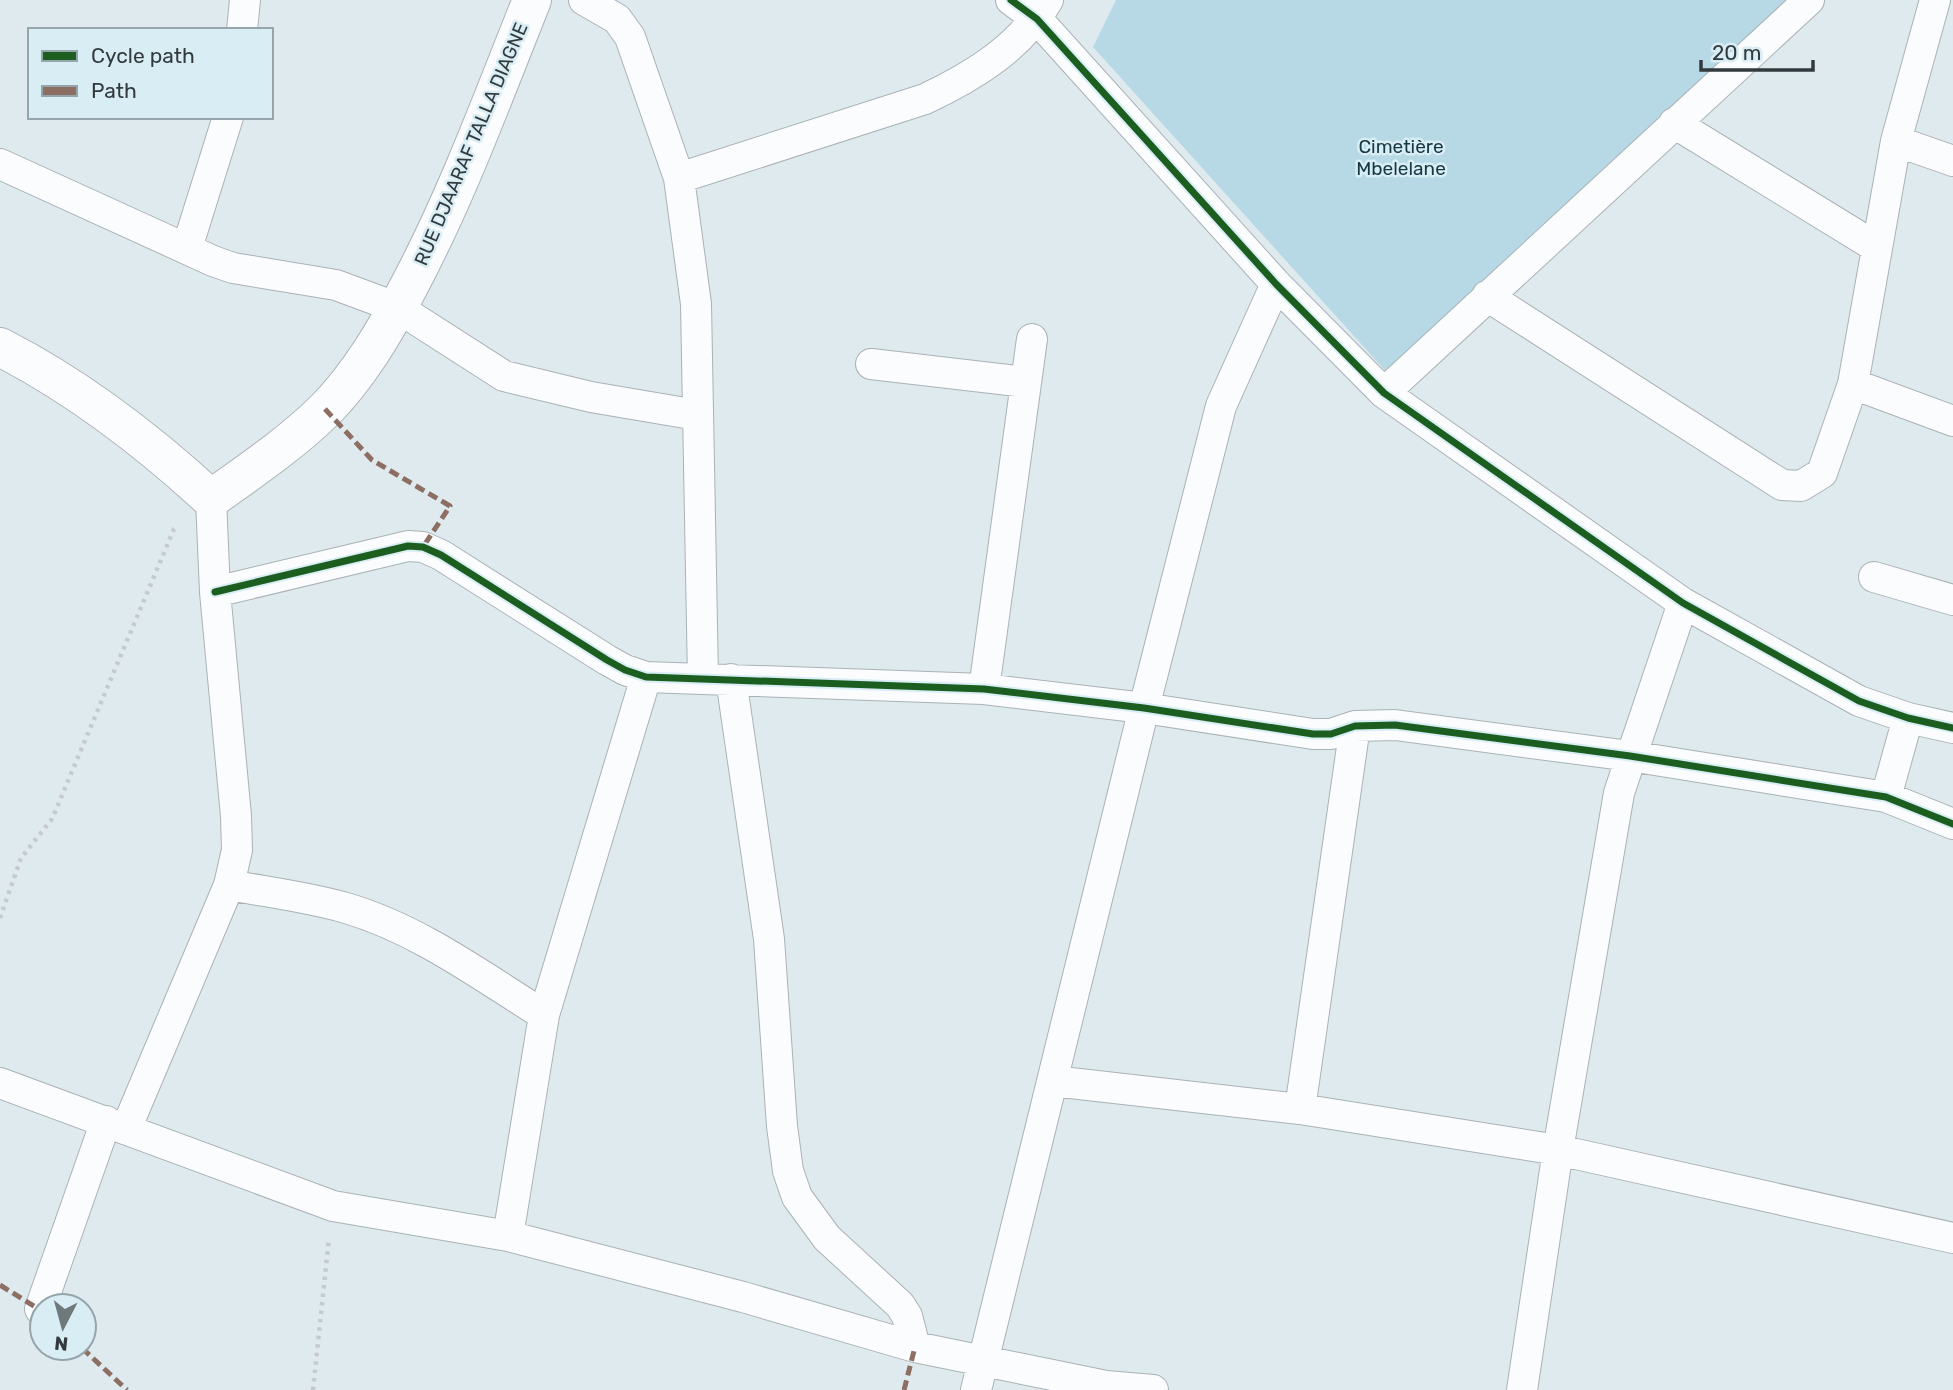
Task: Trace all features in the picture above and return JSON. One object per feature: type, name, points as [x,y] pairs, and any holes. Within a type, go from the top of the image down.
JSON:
[{"type":"street","points":[[242,28],[245,0]]},
{"type":"street","name":"RUE DJAARAF TALLA DIAGNE","points":[[211,499],[268,459],[325,410],[368,357],[438,232],[532,0]]},
{"type":"street","points":[[584,0],[617,19],[630,37],[679,178],[696,304],[697,415],[717,679],[769,939],[782,1126],[788,1171],[797,1197],[827,1238],[900,1305],[907,1317],[915,1347]]},
{"type":"street","points":[[1011,0],[1042,10],[1276,284],[1384,393],[1683,603],[1859,701],[1908,718],[1953,728]]},
{"type":"street","points":[[1384,393],[1809,0]]},
{"type":"street","points":[[1487,296],[1782,485],[1801,486],[1822,473],[1853,384],[1896,141],[1935,0]]},
{"type":"street","points":[[679,178],[925,99],[961,82],[1001,55],[1042,10]]},
{"type":"street","points":[[187,248],[227,119]]},
{"type":"street","points":[[1674,123],[1876,247]]},
{"type":"street","points":[[1896,141],[1953,161]]},
{"type":"street","points":[[0,164],[233,268],[336,285],[398,307],[504,376],[591,397],[697,415]]},
{"type":"street","points":[[976,1390],[1221,406],[1276,284]]},
{"type":"street","points":[[984,689],[1032,340]]},
{"type":"street","points":[[0,347],[39,367],[88,398],[169,460],[211,499],[215,592],[236,816],[237,850],[229,885],[116,1125],[47,1292]]},
{"type":"street","points":[[871,364],[1026,382]]},
{"type":"street","points":[[1853,384],[1953,421]]},
{"type":"street","points":[[215,592],[408,546],[423,547],[441,555],[607,660],[646,677],[984,689],[1144,708],[1313,734],[1331,734],[1355,726],[1395,725],[1630,757],[1886,797],[1953,824]]},
{"type":"street","points":[[1874,577],[1953,600]]},
{"type":"street","points":[[1522,1390],[1558,1150],[1619,793],[1683,603]]},
{"type":"street","points":[[508,1236],[544,1015],[646,677]]},
{"type":"street","points":[[1886,797],[1908,718]]},
{"type":"street","points":[[1300,1109],[1355,726]]},
{"type":"street","points":[[229,885],[344,907],[386,922],[433,945],[544,1015]]},
{"type":"street","points":[[1053,1081],[1300,1109],[1558,1150],[1953,1238]]},
{"type":"street","points":[[0,1083],[333,1206],[508,1236],[743,1297],[915,1347],[1106,1386],[1153,1390]]},
{"type":"path","points":[[0,918],[21,858],[52,819],[174,529],[211,499]]},
{"type":"path","points":[[313,1390],[333,1206]]},
{"type":"green space","name":"Cimetière Mbelelane","points":[[1116,0],[1808,0],[1391,377],[1093,47]]},
{"type":"marked path","points":[[325,409],[372,460],[450,506],[423,547]]},
{"type":"marked path","points":[[0,1285],[28,1302]]},
{"type":"marked path","points":[[904,1390],[915,1347]]},
{"type":"marked path","points":[[97,1362],[127,1390]]},
{"type":"cycle path","points":[[1011,0],[1037,19],[1276,284],[1384,393],[1683,603],[1859,701],[1908,718],[1953,728]]},
{"type":"cycle path","points":[[215,592],[408,546],[423,547],[441,555],[607,660],[646,677],[984,689],[1144,708],[1313,734],[1331,734],[1355,726],[1395,725],[1630,756],[1886,797],[1953,824]]}]
